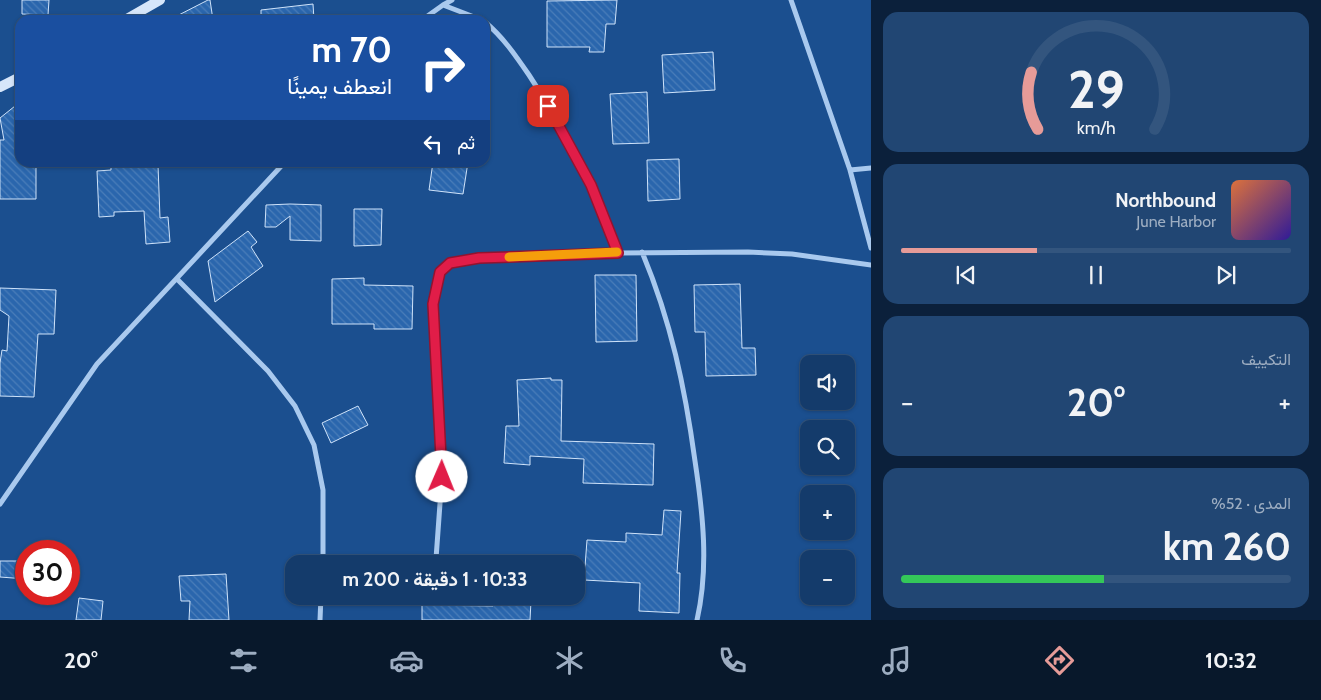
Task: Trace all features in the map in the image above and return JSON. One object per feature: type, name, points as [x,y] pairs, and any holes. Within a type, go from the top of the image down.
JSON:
[{"type":"street","points":[[134,15],[160,0]]},
{"type":"street","points":[[429,15],[452,0]]},
{"type":"street","points":[[791,0],[850,170],[871,248]]},
{"type":"street","points":[[443,5],[469,15]]},
{"type":"street","points":[[490,27],[509,46],[559,123],[591,185],[618,253]]},
{"type":"street","points":[[0,87],[15,79]]},
{"type":"street","points":[[0,504],[97,364],[280,167]]},
{"type":"street","points":[[850,170],[871,168]]},
{"type":"street","points":[[642,252],[658,291],[672,339],[683,380],[691,429],[703,522],[704,564],[697,620]]},
{"type":"street","points":[[436,555],[442,462],[433,304],[440,272],[450,263],[479,258],[642,252],[792,254],[871,265]]},
{"type":"street","points":[[177,279],[268,371],[295,406],[314,445],[323,490],[323,555]]},
{"type":"street","points":[[320,620],[321,605]]},
{"type":"building","points":[[22,0],[49,0],[48,15],[22,14]]},
{"type":"building","points":[[208,0],[210,0],[212,15],[179,15]]},
{"type":"building","points":[[617,0],[615,24],[606,24],[604,52],[589,52],[590,47],[547,47],[547,1]]},
{"type":"building","points":[[313,4],[314,15],[261,15],[261,10]]},
{"type":"building","points":[[713,52],[715,90],[664,93],[662,55]]},
{"type":"building","points":[[647,92],[649,143],[613,144],[610,94]]},
{"type":"building","points":[[15,106],[15,167],[36,167],[36,199],[0,199],[0,140],[4,140],[0,118]]},
{"type":"building","points":[[679,159],[680,199],[648,201],[647,160]]},
{"type":"building","points":[[111,167],[158,167],[160,218],[168,217],[170,242],[146,244],[144,211],[114,212],[114,216],[99,217],[97,171],[111,170]]},
{"type":"building","points":[[432,167],[467,167],[463,194],[429,190]]},
{"type":"building","points":[[266,205],[321,205],[321,241],[290,240],[290,216],[276,227],[265,227]]},
{"type":"building","points":[[354,209],[382,209],[381,245],[354,246]]},
{"type":"building","points":[[248,231],[257,242],[251,247],[263,266],[215,302],[208,261]]},
{"type":"building","points":[[595,275],[636,275],[637,341],[596,342]]},
{"type":"building","points":[[364,278],[364,285],[413,286],[412,329],[374,329],[374,324],[332,324],[332,279]]},
{"type":"building","points":[[740,284],[742,348],[755,348],[756,375],[706,376],[705,332],[695,332],[694,285]]},
{"type":"building","points":[[0,288],[56,290],[54,334],[38,334],[34,397],[0,396],[0,363],[2,350],[7,351],[9,316],[0,310]]},
{"type":"building","points":[[551,378],[551,380],[562,380],[561,441],[654,444],[653,485],[583,483],[584,459],[530,456],[530,465],[504,463],[506,426],[519,426],[517,380]]},
{"type":"building","points":[[358,406],[368,425],[331,443],[322,423]]},
{"type":"building","points":[[664,510],[681,511],[677,573],[680,573],[679,613],[639,611],[640,583],[585,580],[587,540],[626,542],[626,533],[662,535]]},
{"type":"building","points":[[0,561],[15,561],[15,578],[0,577]]},
{"type":"building","points":[[226,574],[229,620],[189,620],[190,601],[181,601],[179,576]]},
{"type":"building","points":[[80,598],[103,601],[101,620],[76,620]]},
{"type":"building","points":[[422,605],[531,605],[530,620],[422,620]]},
{"type":"slow traffic","points":[[509,257],[617,252]]},
{"type":"route","points":[[442,477],[433,304],[440,272],[450,263],[479,258],[618,253],[591,185],[559,123],[548,106]]}]
